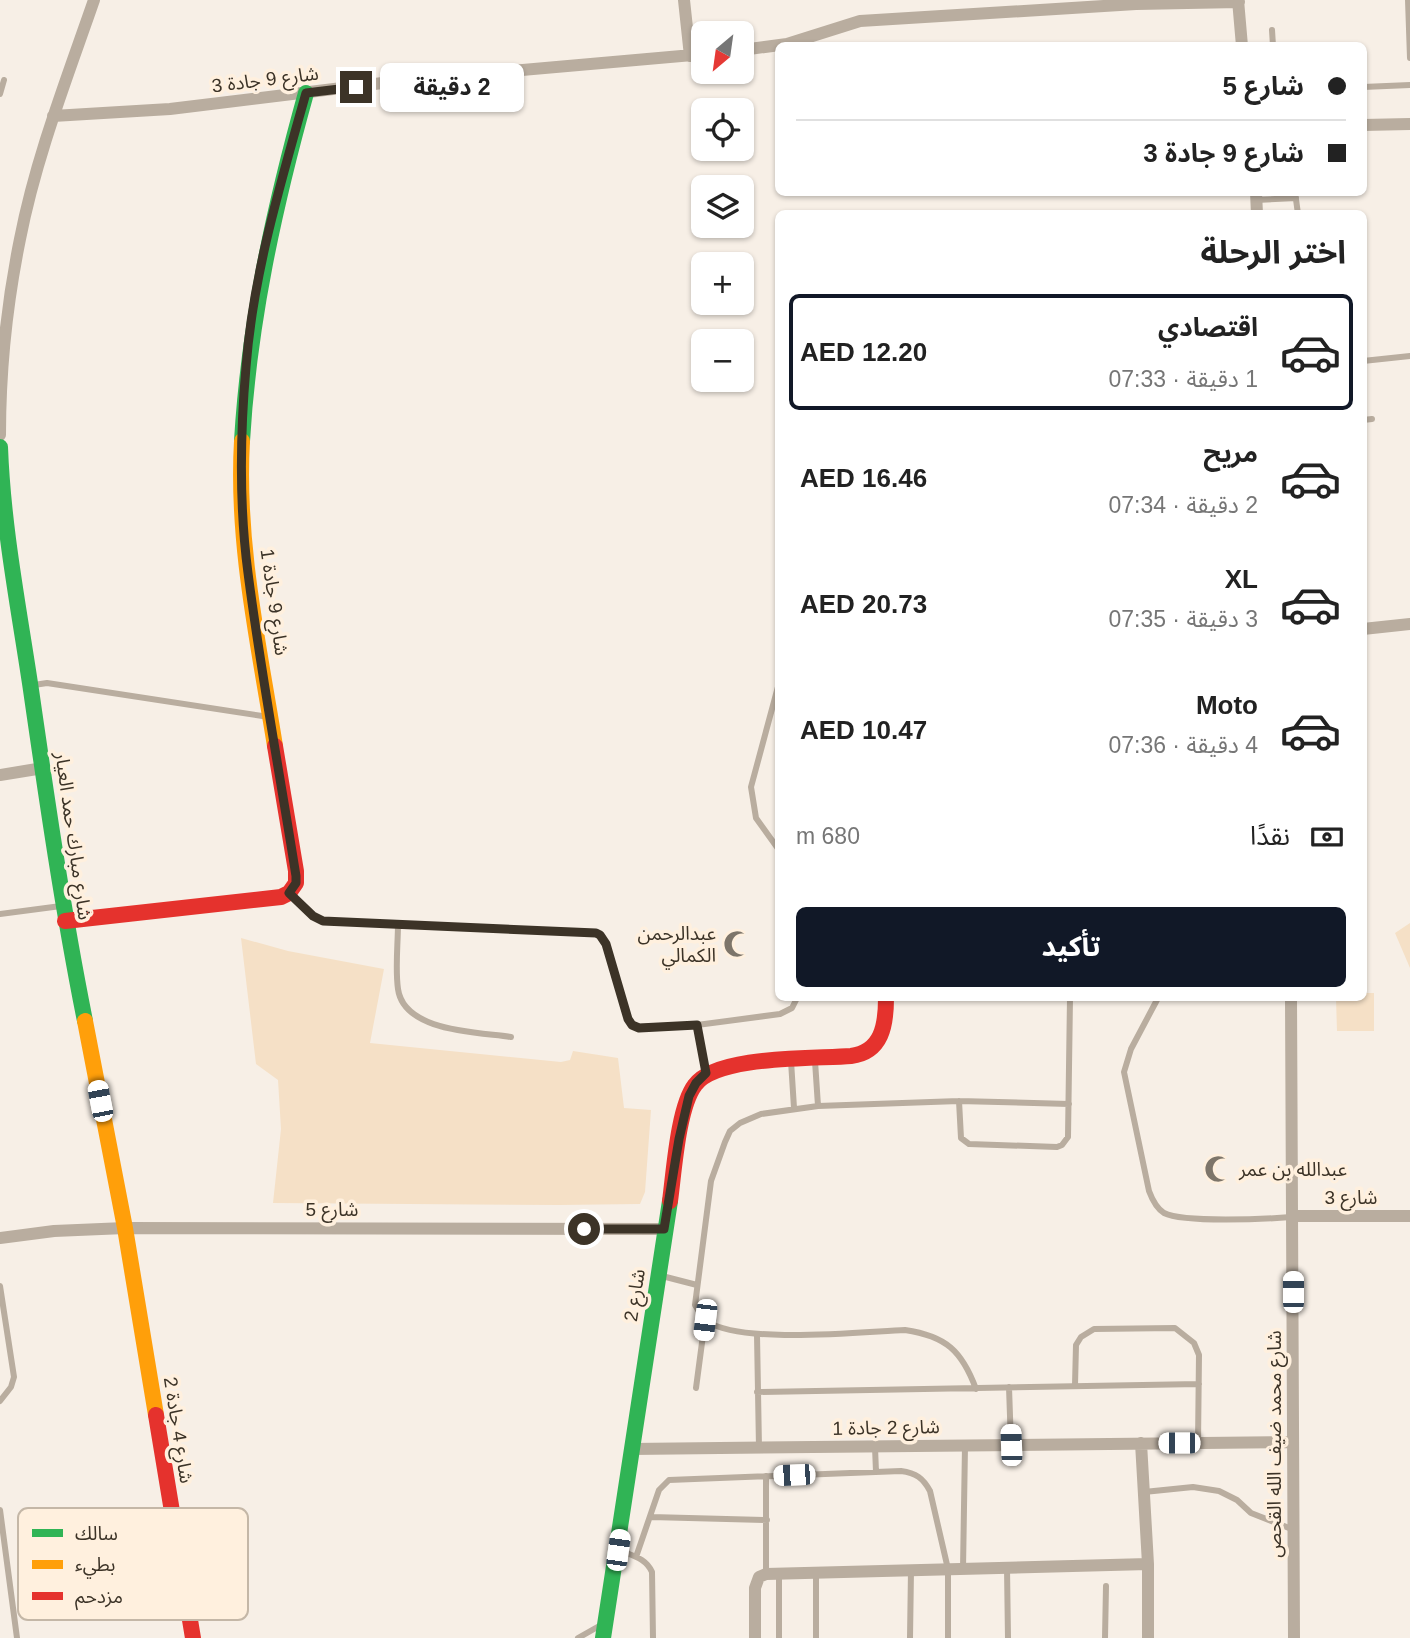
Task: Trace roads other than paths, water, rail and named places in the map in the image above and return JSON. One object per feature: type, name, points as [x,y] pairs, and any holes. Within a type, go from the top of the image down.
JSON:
[{"type":"street","points":[[0,435],[3,339],[20,238],[53,116],[94,0]]},
{"type":"street","points":[[684,0],[690,56]]},
{"type":"street","points":[[793,42],[860,21],[1136,4],[1239,1],[1242,42]]},
{"type":"street","points":[[754,48],[775,46]]},
{"type":"street","name":"شارع 9 جادة 3","points":[[53,116],[170,109],[407,80],[690,56]]},
{"type":"street","name":"شارع 9 جادة 1","points":[[289,893],[296,883],[296,876],[248,572],[243,516],[246,365],[257,288],[272,216],[306,93]]},
{"type":"street","points":[[1367,125],[1410,124]]},
{"type":"street","name":"شارع مبارك حمد العيار","points":[[0,447],[18,616],[64,914],[125,1228]]},
{"type":"street","points":[[1367,629],[1410,624]]},
{"type":"street","points":[[0,775],[43,768]]},
{"type":"street","points":[[64,914],[281,897],[289,893]]},
{"type":"street","points":[[706,1073],[730,1065],[861,1055],[872,1048],[884,1029],[887,1001]]},
{"type":"street","name":"شارع محمد ضيف الله القحص","points":[[1291,1001],[1294,1638]]},
{"type":"street","name":"شارع 2","points":[[604,1630],[679,1139],[689,1096],[706,1073]]},
{"type":"street","name":"شارع 3","points":[[1293,1216],[1410,1216]]},
{"type":"street","name":"شارع 5","points":[[0,1238],[54,1231],[125,1228],[664,1229]]},
{"type":"street","name":"شارع 4 جادة 2","points":[[125,1228],[171,1508]]},
{"type":"street","name":"شارع 2 جادة 1","points":[[631,1449],[1293,1442]]},
{"type":"street","points":[[1141,1443],[1148,1638]]},
{"type":"street","points":[[755,1638],[755,1588],[759,1577],[773,1573],[1147,1564]]},
{"type":"street","name":"شارع 4 جادة 2","points":[[190,1620],[193,1638]]},
{"type":"lane","points":[[1408,0],[1410,58]]},
{"type":"lane","points":[[1272,30],[1273,42]]},
{"type":"lane","points":[[0,93],[4,80]]},
{"type":"lane","points":[[1367,87],[1410,85]]},
{"type":"lane","points":[[1367,361],[1410,356]]},
{"type":"lane","points":[[1367,420],[1372,419]]},
{"type":"lane","points":[[30,685],[47,683],[271,717]]},
{"type":"lane","points":[[775,698],[751,786],[755,818],[775,845]]},
{"type":"lane","points":[[289,893],[313,916],[323,921],[596,933],[606,944],[628,1019],[632,1025],[639,1028],[697,1025],[780,1014],[792,1008],[796,1001]]},
{"type":"lane","points":[[0,914],[64,914]]},
{"type":"lane","points":[[398,923],[398,991],[404,1005],[424,1021],[441,1027],[511,1037]]},
{"type":"lane","points":[[959,1101],[960,1132],[964,1142],[1057,1147],[1062,1145],[1068,1137],[1070,1001]]},
{"type":"lane","points":[[1156,1001],[1131,1049],[1124,1072],[1149,1191],[1154,1203],[1164,1212],[1177,1216],[1252,1220],[1293,1216]]},
{"type":"lane","points":[[697,1025],[706,1073]]},
{"type":"lane","points":[[815,1059],[818,1106]]},
{"type":"lane","points":[[791,1061],[794,1108]]},
{"type":"lane","points":[[976,1389],[968,1368],[958,1355],[946,1343],[928,1334],[905,1330],[757,1335],[716,1326],[705,1320],[695,1305],[711,1181],[730,1131],[740,1123],[761,1114],[818,1106],[959,1101],[1069,1104]]},
{"type":"lane","points":[[658,1275],[697,1285]]},
{"type":"lane","points":[[0,1286],[14,1377],[11,1387],[0,1401]]},
{"type":"lane","points":[[696,1388],[705,1320]]},
{"type":"lane","points":[[1075,1385],[1076,1345],[1081,1337],[1094,1329],[1175,1328],[1194,1343],[1199,1355],[1198,1443]]},
{"type":"lane","points":[[757,1335],[759,1448]]},
{"type":"lane","points":[[757,1392],[1199,1384]]},
{"type":"lane","points":[[1009,1387],[1011,1445]]},
{"type":"lane","points":[[962,1569],[965,1446]]},
{"type":"lane","points":[[875,1447],[876,1472]]},
{"type":"lane","points":[[636,1557],[659,1490],[669,1479],[912,1472],[925,1482],[930,1491],[948,1569],[948,1638]]},
{"type":"lane","points":[[766,1476],[779,1638]]},
{"type":"lane","points":[[1144,1492],[1193,1487],[1219,1491],[1237,1500],[1251,1513],[1294,1530]]},
{"type":"lane","points":[[0,1510],[18,1638]]},
{"type":"lane","points":[[651,1517],[768,1520]]},
{"type":"lane","points":[[618,1550],[649,1564],[652,1572],[653,1638]]},
{"type":"lane","points":[[1007,1568],[1008,1638]]},
{"type":"lane","points":[[910,1638],[911,1570]]},
{"type":"lane","points":[[816,1571],[816,1638]]},
{"type":"lane","points":[[1105,1586],[1105,1638]]},
{"type":"lane","points":[[578,1638],[604,1630]]},
{"type":"place","name":"عبدالرحمن الكمالي","points":[[737,944]]},
{"type":"place","name":"عبدالله بن عمر","points":[[1218,1169]]}]
